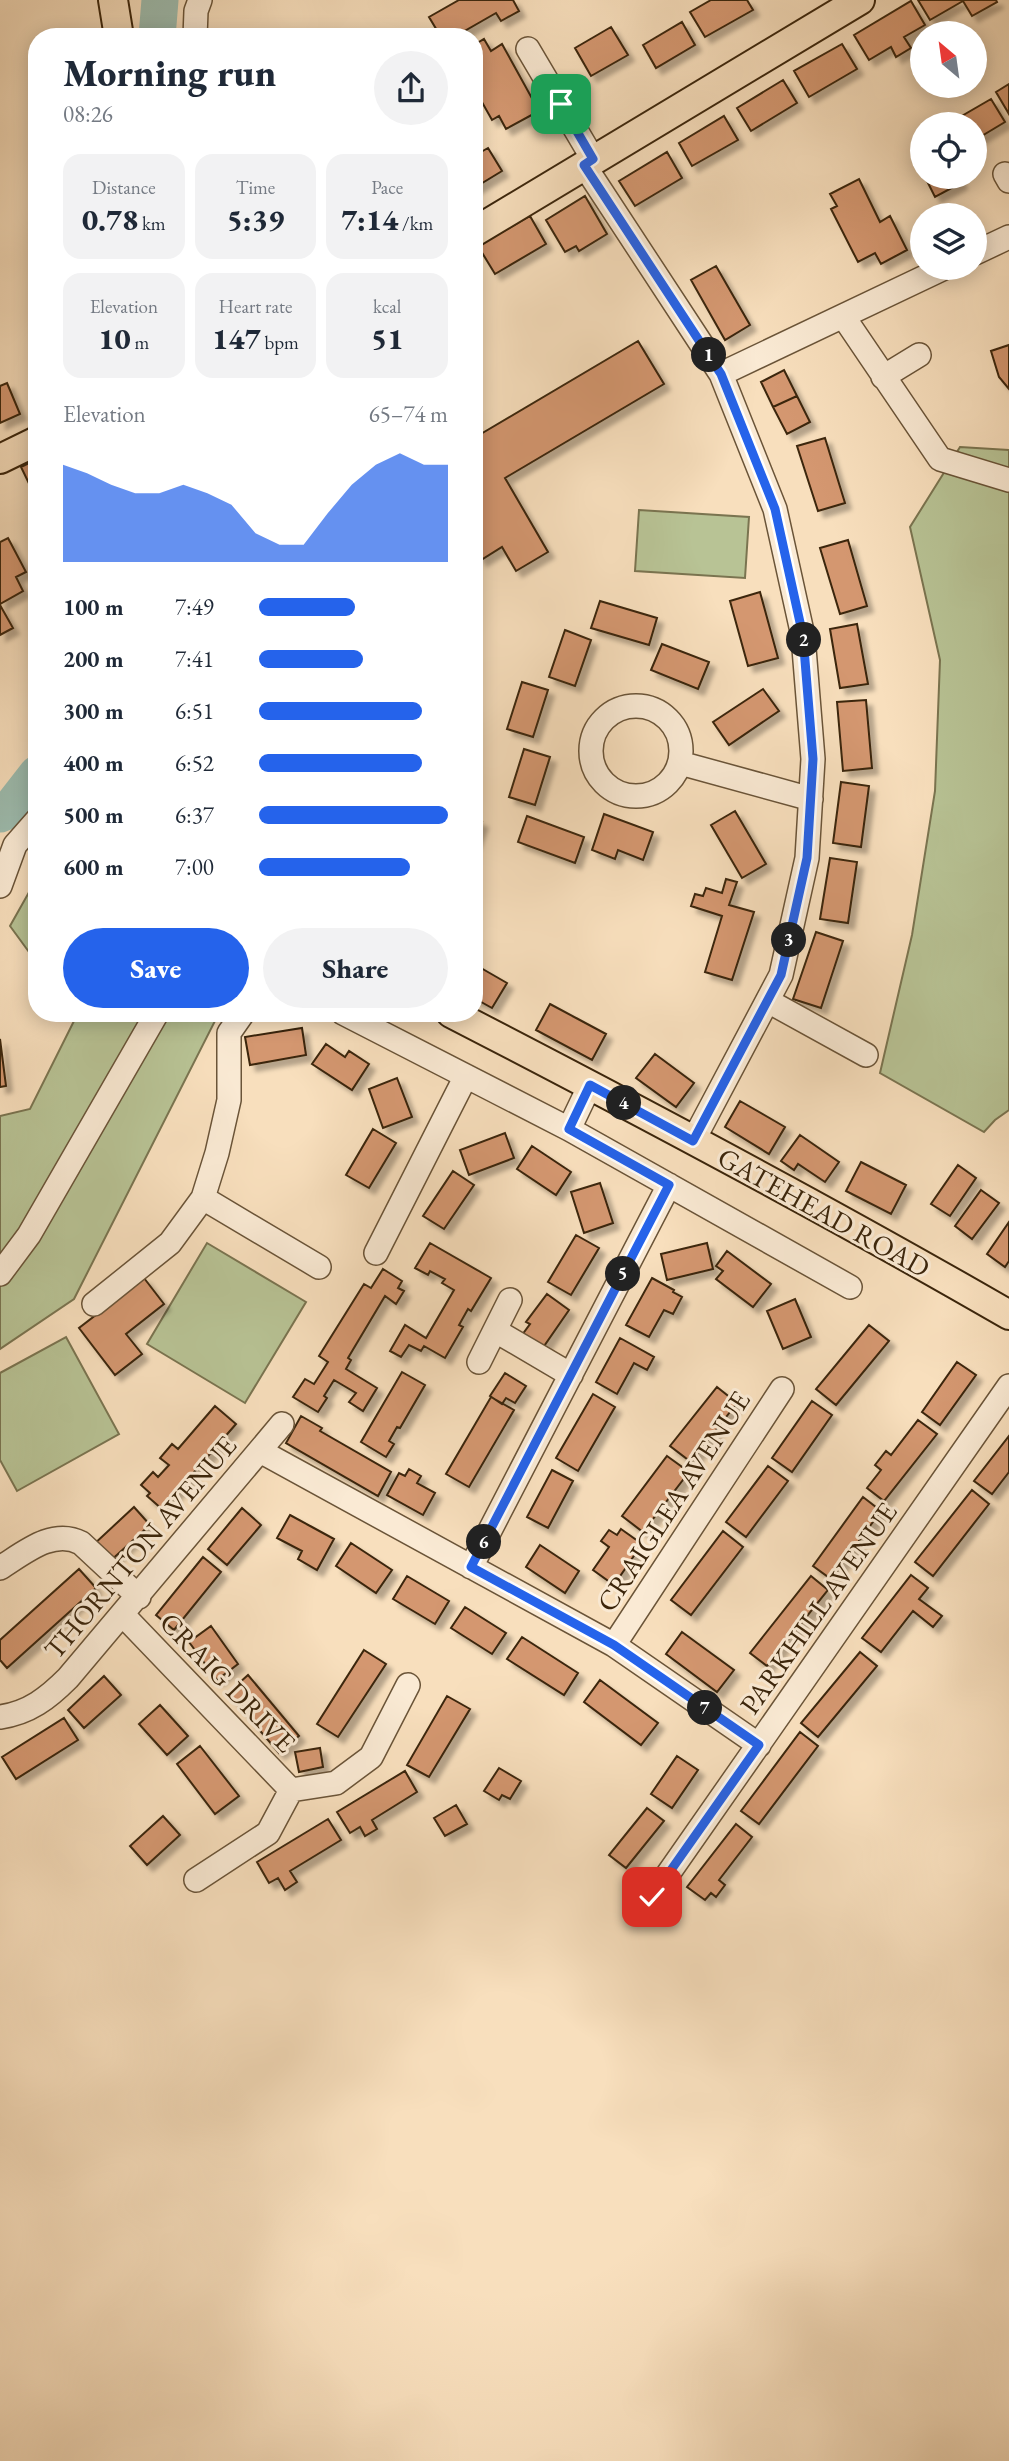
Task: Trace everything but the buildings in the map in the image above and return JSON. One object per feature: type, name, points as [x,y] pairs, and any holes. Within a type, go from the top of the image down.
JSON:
[{"type":"main road","points":[[113,0],[118,28]]},
{"type":"main road","points":[[483,227],[860,0]]},
{"type":"main road","points":[[0,459],[28,445]]},
{"type":"main road","name":"GATEHEAD ROAD","points":[[468,1022],[899,1251],[1009,1315]]},
{"type":"street","points":[[195,28],[196,11],[200,0]]},
{"type":"street","points":[[528,49],[589,162],[721,374],[775,509],[803,636],[813,759],[807,858],[781,975],[693,1141]]},
{"type":"street","points":[[987,247],[1009,237]]},
{"type":"street","points":[[721,374],[919,280]]},
{"type":"street","points":[[843,316],[940,459],[1009,480]]},
{"type":"street","points":[[883,377],[919,355]]},
{"type":"street","points":[[624,707],[650,708],[662,714],[673,725],[680,739],[680,763],[674,777],[654,794],[639,797],[617,793],[604,784],[594,771],[590,746],[598,726],[609,714],[624,707]]},
{"type":"street","points":[[680,763],[811,799]]},
{"type":"street","points":[[0,886],[15,845],[28,830]]},
{"type":"street","points":[[768,1001],[866,1055]]},
{"type":"street","points":[[0,1274],[29,1235],[152,1022]]},
{"type":"street","points":[[94,1304],[170,1243],[203,1198],[229,1100],[229,1032],[236,1022]]},
{"type":"street","points":[[361,1022],[569,1129],[850,1287]]},
{"type":"street","points":[[376,1253],[466,1076]]},
{"type":"street","points":[[569,1129],[590,1085]]},
{"type":"street","points":[[471,1567],[669,1185]]},
{"type":"street","points":[[203,1198],[319,1267]]},
{"type":"street","points":[[479,1362],[510,1300]]},
{"type":"street","points":[[496,1331],[571,1375]]},
{"type":"street","name":"PARKHILL AVENUE","points":[[652,1897],[1009,1386]]},
{"type":"street","name":"CRAIGLEA AVENUE","points":[[614,1645],[782,1389]]},
{"type":"street","name":"THORNTON AVENUE","points":[[0,1717],[19,1715],[51,1695],[123,1615],[282,1423]]},
{"type":"street","name":"CRAIGLEA AVENUE","points":[[260,1451],[614,1645],[759,1745]]},
{"type":"street","points":[[0,1568],[49,1540],[59,1537],[73,1539],[81,1543],[138,1597]]},
{"type":"street","name":"CRAIG DRIVE","points":[[123,1615],[291,1790]]},
{"type":"street","name":"CRAIG DRIVE","points":[[291,1790],[337,1783],[371,1757],[408,1685]]},
{"type":"street","name":"CRAIG DRIVE","points":[[196,1880],[268,1833],[291,1790]]},
{"type":"green space","points":[[960,447],[1009,450],[1009,1110],[984,1132],[880,1073],[912,935],[935,791],[940,660],[910,527]]},
{"type":"green space","points":[[639,510],[749,517],[745,578],[635,571]]},
{"type":"green space","points":[[28,894],[28,951],[10,926]]},
{"type":"green space","points":[[74,1022],[214,1022],[74,1299],[0,1349],[0,1116],[30,1109]]},
{"type":"green space","points":[[207,1243],[306,1302],[245,1403],[147,1344]]},
{"type":"green space","points":[[66,1337],[119,1434],[17,1491],[0,1460],[0,1373]]},
{"type":"waterway","points":[[158,28],[160,0]]},
{"type":"waterway","points":[[0,814],[9,810],[28,786]]},
{"type":"route","points":[[561,104],[593,159],[584,165],[721,374],[775,509],[803,636],[813,759],[807,858],[781,975],[693,1141],[590,1085],[569,1129],[669,1185],[471,1567],[614,1645],[759,1745],[652,1897]]}]
